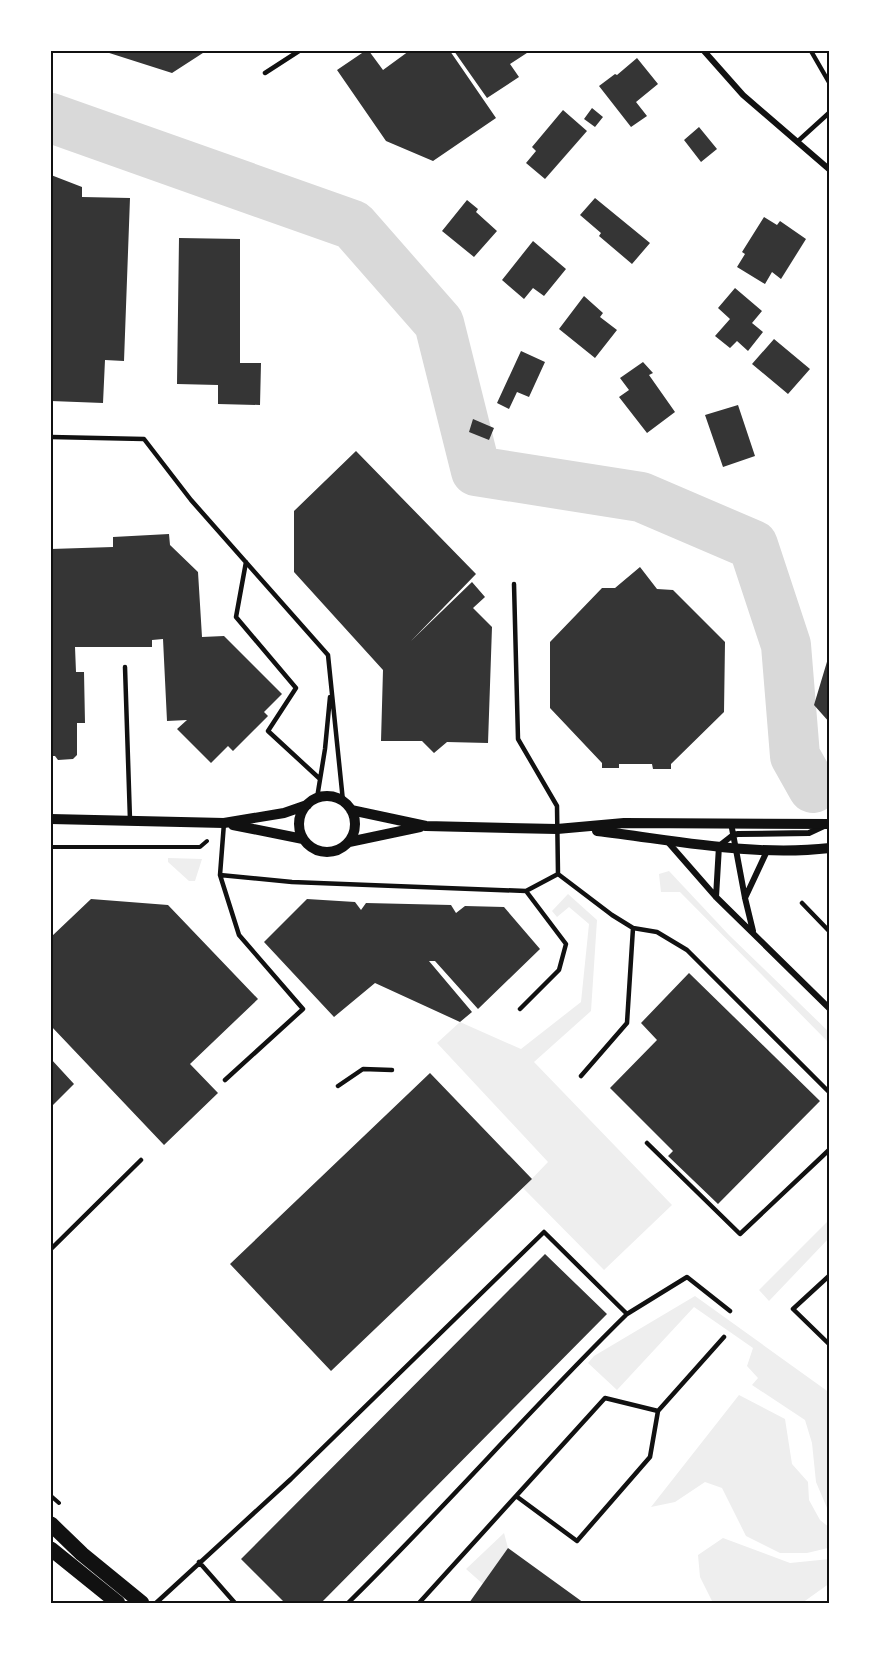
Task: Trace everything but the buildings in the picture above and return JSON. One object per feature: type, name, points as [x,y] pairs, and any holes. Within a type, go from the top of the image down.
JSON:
[{"type":"main road","points":[[51,1524],[82,1554],[142,1603]]},
{"type":"main road","points":[[51,1550],[118,1603]]},
{"type":"street","points":[[704,51],[743,95],[830,170]]},
{"type":"street","points":[[303,839],[299,825],[302,810],[317,798],[331,797],[347,806],[426,826],[579,829],[624,824],[830,824]]},
{"type":"street","points":[[224,823],[284,813],[307,805]]},
{"type":"street","points":[[51,819],[224,823],[303,839],[317,851],[326,853],[342,848],[349,842],[355,826],[347,806]]},
{"type":"street","points":[[731,823],[754,932]]},
{"type":"street","points":[[716,897],[719,846],[733,835],[809,833],[830,824]]},
{"type":"street","points":[[349,842],[426,826]]},
{"type":"street","points":[[579,829],[767,851],[830,848]]},
{"type":"street","points":[[667,841],[716,897],[830,1008]]},
{"type":"street","points":[[745,898],[767,851]]},
{"type":"lane","points":[[266,73],[299,51]]},
{"type":"lane","points":[[811,51],[830,84]]},
{"type":"lane","points":[[797,142],[830,112]]},
{"type":"lane","points":[[51,436],[144,439],[191,500],[328,655],[347,806]]},
{"type":"lane","points":[[246,562],[236,617],[296,688],[268,731],[320,779]]},
{"type":"lane","points":[[514,584],[518,740],[557,806],[558,874]]},
{"type":"lane","points":[[124,667],[130,820]]},
{"type":"lane","points":[[317,798],[326,749],[331,689]]},
{"type":"lane","points":[[224,823],[220,875],[239,935],[303,1009],[225,1080]]},
{"type":"lane","points":[[220,875],[292,882],[526,891],[558,874]]},
{"type":"lane","points":[[558,874],[633,928],[657,932],[687,950],[830,1093]]},
{"type":"lane","points":[[520,1009],[559,970],[566,944],[526,891]]},
{"type":"lane","points":[[802,903],[830,932]]},
{"type":"lane","points":[[581,1076],[627,1023],[633,928]]},
{"type":"lane","points":[[338,1086],[363,1069],[392,1070]]},
{"type":"lane","points":[[647,1143],[740,1234],[830,1149]]},
{"type":"lane","points":[[51,1249],[141,1160]]},
{"type":"lane","points":[[156,1603],[291,1479],[544,1232],[627,1314]]},
{"type":"lane","points":[[830,1275],[793,1309],[830,1345]]},
{"type":"lane","points":[[348,1603],[402,1550],[627,1314],[687,1278],[730,1311]]},
{"type":"lane","points":[[516,1496],[577,1541],[650,1457],[658,1412],[724,1337]]},
{"type":"lane","points":[[419,1603],[605,1398],[658,1412]]},
{"type":"lane","points":[[199,1562],[235,1603]]},
{"type":"path","points":[[51,847],[200,847],[224,823]]},
{"type":"shaded area","points":[[168,858],[202,859],[195,881],[189,881],[168,862]]},
{"type":"shaded area","points":[[669,871],[729,935],[830,1033],[830,1044],[680,892],[661,892],[659,874]]},
{"type":"shaded area","points":[[568,894],[597,920],[591,1011],[534,1062],[672,1205],[604,1270],[523,1188],[548,1162],[437,1043],[460,1022],[521,1049],[581,1002],[589,924],[569,907],[557,917],[552,911]]},
{"type":"shaded area","points":[[830,1219],[830,1237],[769,1301],[759,1290]]},
{"type":"shaded area","points":[[695,1296],[830,1393],[830,1515],[816,1482],[812,1443],[805,1420],[752,1385],[758,1378],[747,1366],[753,1348],[694,1307],[617,1390],[588,1363],[594,1356]]},
{"type":"shaded area","points":[[739,1395],[785,1419],[792,1464],[808,1482],[809,1500],[820,1520],[830,1528],[828,1548],[807,1553],[780,1553],[746,1536],[722,1488],[705,1482],[675,1502],[651,1507]]},
{"type":"shaded area","points":[[504,1533],[508,1548],[483,1584],[466,1569]]},
{"type":"shaded area","points":[[723,1538],[790,1563],[830,1559],[830,1583],[802,1603],[713,1603],[700,1577],[698,1555]]},
{"type":"waterway","points":[[51,118],[353,225],[439,323],[476,471],[641,497],[753,545],[786,645],[795,756],[813,788]]}]
